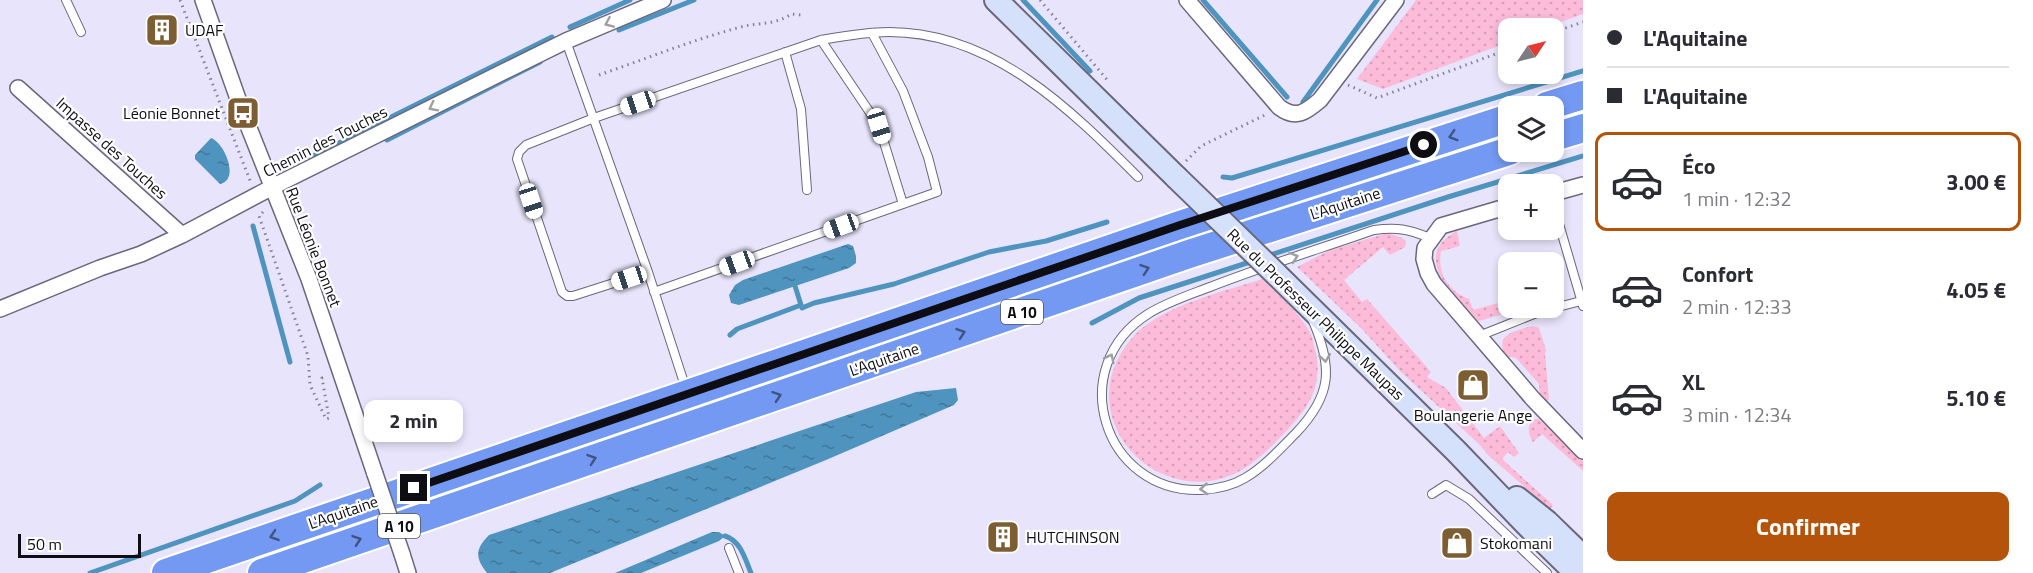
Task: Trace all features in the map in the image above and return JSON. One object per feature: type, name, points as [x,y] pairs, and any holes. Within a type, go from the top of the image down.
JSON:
[{"type":"highway","points":[[1564,101],[1583,95]]},
{"type":"highway","name":"L'Aquitaine","points":[[166,573],[1180,225],[1498,122]]},
{"type":"highway","points":[[1564,134],[1583,128]]},
{"type":"highway","name":"L'Aquitaine","points":[[262,573],[1190,254],[1498,155]]},
{"type":"street","name":"Rue Léonie Bonnet","points":[[203,0],[243,112],[309,279],[408,573]]},
{"type":"street","name":"Chemin des Touches","points":[[0,309],[100,268],[141,254],[182,235],[273,187],[566,41],[663,0]]},
{"type":"street","name":"Rue du Professeur Philippe Maupas","points":[[996,0],[1180,170],[1276,274],[1576,573]]},
{"type":"street","points":[[1187,0],[1279,107],[1288,113],[1299,114],[1310,109],[1320,100],[1396,0]]},
{"type":"street","name":"Impasse des Touches","points":[[18,88],[182,235]]},
{"type":"street","points":[[1564,190],[1583,185]]},
{"type":"street","points":[[1498,209],[1441,226],[1430,238],[1425,248],[1424,259],[1428,273],[1434,284],[1533,399],[1583,451]]},
{"type":"street","name":"Rue du Professeur Philippe Maupas","points":[[1456,452],[1484,471],[1547,522],[1583,557]]},
{"type":"lane","points":[[66,0],[81,32]]},
{"type":"lane","points":[[648,272],[567,296],[562,291],[551,263],[517,159],[519,152],[526,145],[594,118],[821,40],[890,32],[926,36],[965,46],[1002,63],[1040,87],[1102,141],[1138,177]]},
{"type":"lane","points":[[654,292],[937,192],[928,157],[903,91],[872,33]]},
{"type":"lane","points":[[821,40],[879,126],[903,204]]},
{"type":"lane","points":[[566,41],[648,272],[688,394]]},
{"type":"lane","points":[[785,52],[801,109],[807,190]]},
{"type":"lane","points":[[1305,303],[1323,344],[1325,355],[1325,381],[1321,397],[1304,424],[1256,471],[1244,479],[1221,488],[1191,490],[1172,487],[1157,481],[1140,471],[1125,457],[1108,430],[1101,398],[1102,383],[1117,345],[1134,324],[1164,306],[1244,274],[1374,230],[1394,228],[1409,230],[1430,238]]},
{"type":"lane","points":[[1479,336],[1539,312],[1582,303],[1564,240]]},
{"type":"lane","points":[[1432,494],[1446,485],[1469,499],[1547,573]]},
{"type":"lane","points":[[729,548],[739,573]]},
{"type":"path","points":[[1040,0],[1115,88]]},
{"type":"path","points":[[599,75],[739,27],[771,24],[791,14],[801,15]]},
{"type":"path","points":[[1564,28],[1583,21]]},
{"type":"path","points":[[1335,80],[1377,98],[1498,53]]},
{"type":"path","points":[[1180,170],[1201,146],[1279,107]]},
{"type":"path","points":[[263,212],[259,216],[308,356],[310,385],[326,419],[329,418],[322,378],[330,376]]},
{"type":"shaded area","points":[[1416,0],[1583,0],[1583,14],[1564,21],[1564,18],[1498,18],[1498,46],[1383,89],[1357,79]]},
{"type":"shaded area","points":[[1457,231],[1460,246],[1441,251],[1441,267],[1450,286],[1469,299],[1473,310],[1498,303],[1498,316],[1479,321],[1473,319],[1455,298],[1440,275],[1436,263],[1437,252],[1443,241]]},
{"type":"shaded area","points":[[1388,233],[1406,241],[1405,247],[1390,255],[1383,247],[1344,280],[1362,302],[1367,299],[1431,372],[1427,377],[1446,388],[1484,438],[1500,426],[1519,453],[1514,457],[1508,452],[1502,459],[1553,505],[1550,509],[1488,455],[1401,372],[1360,327],[1297,267],[1330,250]]},
{"type":"shaded area","points":[[1262,279],[1292,309],[1311,335],[1318,371],[1309,402],[1298,418],[1272,446],[1253,463],[1234,474],[1205,481],[1178,479],[1153,469],[1132,452],[1117,430],[1110,405],[1111,378],[1123,350],[1141,329],[1168,312],[1198,299]]},
{"type":"shaded area","points":[[1533,326],[1539,328],[1546,350],[1549,399],[1547,402],[1540,395],[1539,384],[1516,358],[1506,356],[1503,349],[1502,343],[1509,334]]},
{"type":"shaded area","points":[[1535,419],[1539,419],[1583,460],[1583,471],[1542,434],[1533,442],[1529,430],[1530,424]]},
{"type":"water","points":[[211,138],[221,147],[230,169],[226,181],[220,184],[195,159],[195,155]]},
{"type":"water","points":[[848,244],[853,246],[856,256],[856,263],[849,268],[739,305],[731,303],[729,295],[735,285],[743,280]]},
{"type":"water","points":[[956,388],[958,400],[954,405],[550,573],[487,573],[480,563],[479,549],[489,535],[916,392]]},
{"type":"water","points":[[712,532],[719,532],[725,536],[719,541],[641,573],[615,573]]},
{"type":"waterway","points":[[570,27],[630,0]]},
{"type":"waterway","points":[[619,30],[694,0]]},
{"type":"waterway","points":[[1023,0],[1090,71]]},
{"type":"waterway","points":[[1203,0],[1287,97]]},
{"type":"waterway","points":[[1303,102],[1377,0]]},
{"type":"waterway","points":[[309,158],[552,37]]},
{"type":"waterway","points":[[387,140],[540,62]]},
{"type":"waterway","points":[[1223,177],[1232,178],[1583,71]]},
{"type":"waterway","points":[[1267,256],[1583,156]]},
{"type":"waterway","points":[[795,286],[802,308],[814,303],[894,284],[989,252],[1046,241],[1107,222]]},
{"type":"waterway","points":[[253,226],[290,362]]},
{"type":"waterway","points":[[1092,323],[1139,298],[1253,261]]},
{"type":"waterway","points":[[730,335],[737,329],[801,305]]},
{"type":"waterway","points":[[90,573],[295,501],[320,485]]},
{"type":"waterway","points":[[725,536],[739,546],[751,573]]},
{"type":"place","name":"UDAF","points":[[162,30]]},
{"type":"place","name":"Léonie Bonnet","points":[[243,113]]},
{"type":"place","name":"Boulangerie Ange","points":[[1473,385]]},
{"type":"place","name":"HUTCHINSON","points":[[1003,537]]},
{"type":"place","name":"Stokomani","points":[[1457,543]]},
{"type":"route","points":[[414,488],[1180,225],[1424,145]]}]
